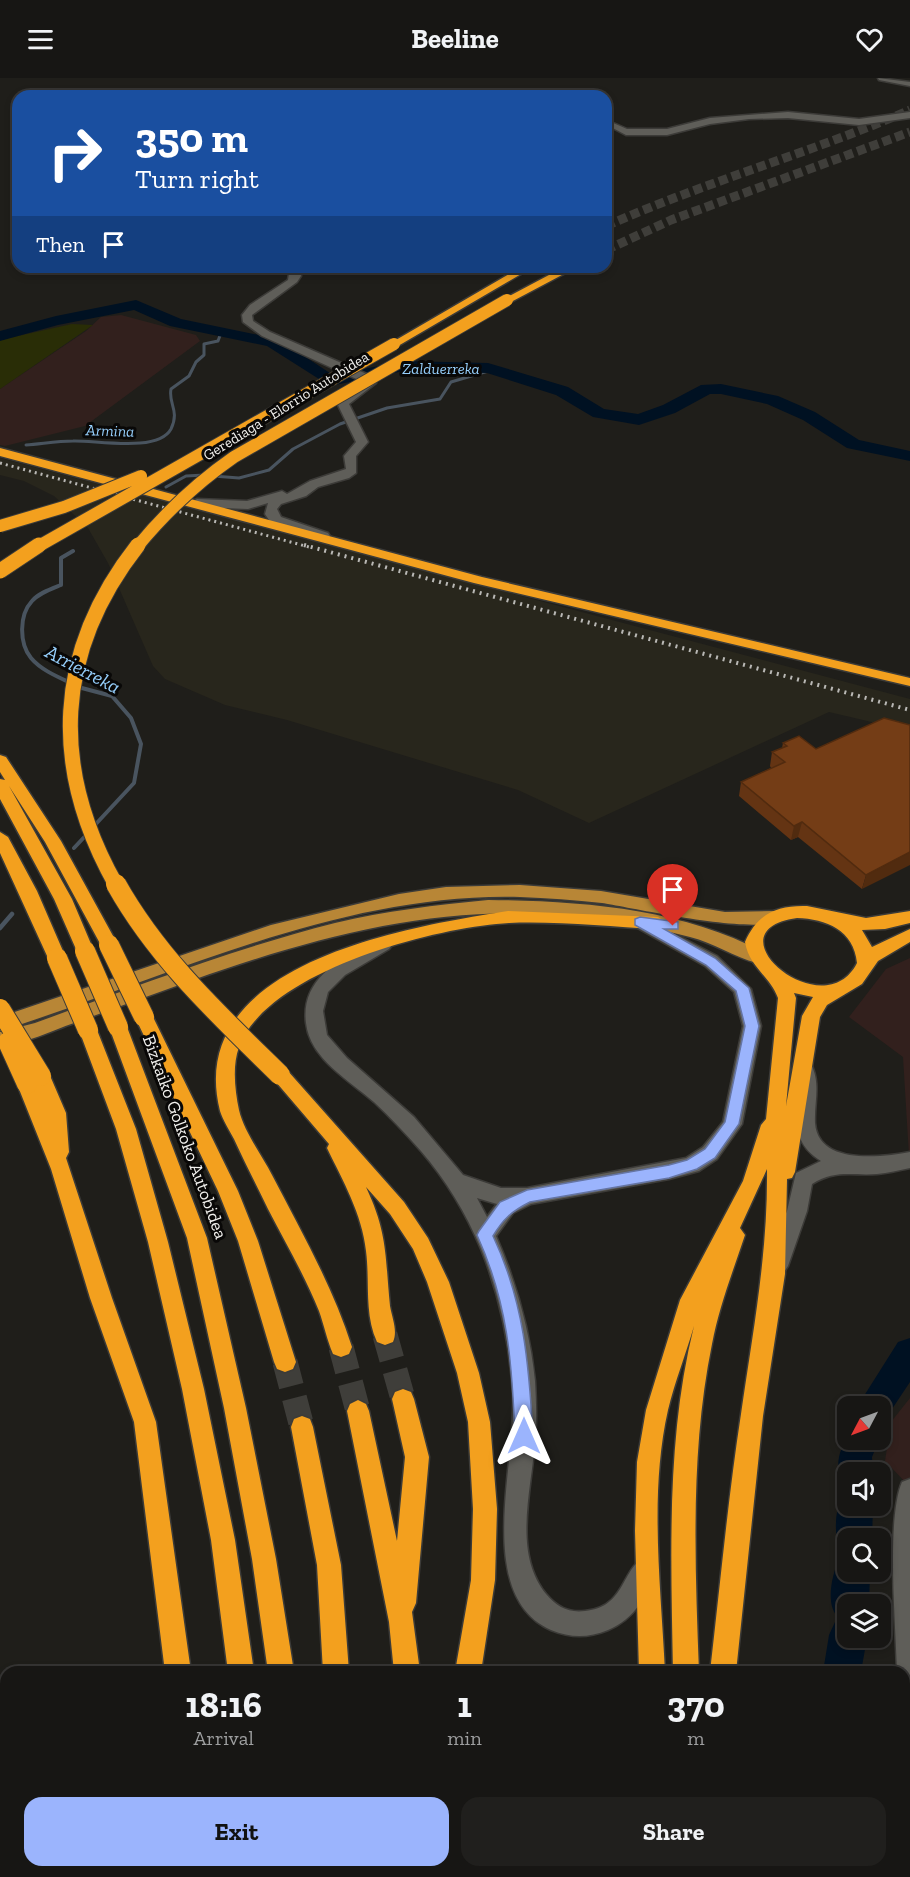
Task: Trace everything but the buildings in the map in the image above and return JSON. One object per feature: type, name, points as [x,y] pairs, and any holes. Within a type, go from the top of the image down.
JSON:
[{"type":"highway","name":"Gerediaga - Elorrio Autobidea","points":[[0,572],[33,549],[268,418],[518,273]]},
{"type":"highway","name":"Gerediaga - Elorrio Autobidea","points":[[316,1116],[280,1075],[193,988],[158,948],[136,919],[104,864],[89,832],[73,773],[69,712],[77,657],[99,600],[115,573],[154,525],[210,475],[272,434],[368,378],[507,300],[560,273]]},
{"type":"highway","points":[[0,526],[64,507],[120,486],[212,441],[268,418]]},
{"type":"highway","points":[[0,452],[197,503],[356,548],[910,682]]},
{"type":"highway","points":[[0,760],[53,841],[109,945],[228,1191],[248,1241],[285,1362]]},
{"type":"highway","name":"Bizkaiko Golkoko Autobidea","points":[[0,784],[63,899],[118,1027],[197,1238],[235,1408],[264,1559],[280,1666]]},
{"type":"highway","points":[[0,837],[28,891],[57,958],[88,1030],[126,1129],[158,1242],[193,1389],[223,1540],[240,1666]]},
{"type":"highway","points":[[834,990],[816,991],[781,981],[766,970],[757,957],[754,945],[757,934],[764,924],[775,917],[802,912],[871,925],[910,917]]},
{"type":"highway","points":[[340,1347],[329,1309],[230,1112],[225,1073],[229,1048],[243,1022],[257,1006],[300,975],[394,939],[464,923],[508,917],[649,922]]},
{"type":"highway","points":[[831,918],[847,926],[858,937],[865,950],[866,963]]},
{"type":"highway","points":[[778,1212],[811,1016],[821,1000],[855,979],[866,963],[892,943],[910,935]]},
{"type":"highway","points":[[724,1666],[752,1416],[774,1274],[778,1212],[776,1112],[787,998],[781,981]]},
{"type":"highway","points":[[0,1010],[34,1080],[37,1113],[61,1169],[101,1298],[145,1422],[177,1666]]},
{"type":"highway","points":[[0,1031],[34,1080]]},
{"type":"highway","points":[[686,1666],[682,1601],[684,1464],[698,1356],[711,1306],[776,1112]]},
{"type":"highway","points":[[316,1116],[337,1148],[370,1224],[376,1251],[377,1293],[385,1335]]},
{"type":"highway","points":[[316,1116],[397,1208],[421,1244],[438,1282],[468,1373],[479,1422],[485,1509],[483,1580],[469,1666]]},
{"type":"highway","points":[[652,1666],[648,1565],[650,1462],[657,1410],[691,1300],[753,1182]]},
{"type":"highway","points":[[402,1622],[417,1457],[403,1399]]},
{"type":"highway","points":[[358,1411],[402,1622],[406,1666]]},
{"type":"highway","points":[[302,1427],[329,1565],[336,1666]]},
{"type":"main road","points":[[0,1024],[271,932],[389,902],[446,893],[520,891],[610,898],[725,918],[775,917]]},
{"type":"main road","points":[[0,1039],[38,1029],[255,950],[329,929],[450,907],[521,904],[611,912],[708,934],[757,957]]},
{"type":"street","points":[[882,78],[910,84]]},
{"type":"street","points":[[612,125],[626,132],[668,132],[710,121],[749,116],[788,115],[859,122],[910,115]]},
{"type":"street","points":[[296,273],[292,282],[247,315],[248,322],[266,334],[365,377],[369,385],[344,402],[345,410],[362,441],[350,456],[352,470],[341,476],[318,482],[302,493],[277,501],[271,508],[271,514],[279,521],[356,548]]},
{"type":"street","points":[[197,503],[248,505],[302,493]]},
{"type":"street","points":[[453,1180],[483,1192],[501,1196],[527,1196],[669,1172],[692,1164],[710,1153],[732,1124],[752,1026],[742,988],[711,961],[649,922]]},
{"type":"street","points":[[394,939],[341,968],[318,991],[314,1010],[318,1038],[345,1066],[385,1101],[442,1162],[474,1212],[496,1261],[510,1306],[521,1359],[525,1418],[514,1546],[518,1574],[533,1601],[549,1615],[565,1623],[585,1624],[609,1619],[624,1606],[636,1592],[648,1565]]},
{"type":"street","points":[[803,1064],[808,1087],[808,1135],[815,1146],[828,1155],[854,1164],[874,1166],[910,1160]]},
{"type":"street","points":[[774,1274],[797,1211],[803,1179],[820,1169],[854,1164]]},
{"type":"street","points":[[484,1235],[506,1207],[527,1196]]},
{"type":"street","points":[[910,1490],[906,1535],[910,1666]]},
{"type":"shaded area","points":[[121,315],[196,335],[200,341],[85,426],[5,446],[0,445],[0,389],[86,331],[101,317]]},
{"type":"shaded area","points":[[0,458],[910,699],[910,731],[829,712],[589,823],[518,790],[287,720],[225,705],[165,679],[153,666],[108,563],[88,528],[54,496],[24,481],[0,475]]},
{"type":"shaded area","points":[[910,958],[910,1172],[903,1057],[849,1017],[886,969]]},
{"type":"shaded area","points":[[910,1398],[910,1487],[891,1467],[891,1462],[885,1461],[887,1450],[891,1450],[891,1422]]},
{"type":"green space","points":[[72,324],[93,325],[0,389],[0,340]]},
{"type":"waterway","name":"Zalduerreka","points":[[0,336],[56,321],[136,305],[176,323],[272,342],[330,381],[404,366],[488,368],[562,391],[599,413],[639,420],[669,409],[707,389],[721,389],[772,400],[809,416],[853,444],[910,456]]},
{"type":"waterway","name":"Armina","points":[[26,445],[61,441],[125,444],[153,441],[164,436],[171,429],[174,417],[171,389],[189,376],[196,362],[204,355],[204,344],[218,341],[222,330]]},
{"type":"waterway","name":"Arrierreka","points":[[213,476],[239,478],[269,470],[293,449],[340,424],[387,408],[440,399],[451,382],[495,369]]},
{"type":"waterway","name":"Arrierreka","points":[[166,487],[186,476],[205,475]]},
{"type":"waterway","name":"Arrierreka","points":[[71,683],[45,670],[31,658],[24,645],[22,629],[25,614],[32,601],[42,593],[61,585],[61,558],[73,551]]},
{"type":"waterway","name":"Arrierreka","points":[[78,687],[112,696],[131,718],[141,744],[134,783],[94,826]]},
{"type":"waterway","name":"Arrierreka","points":[[74,848],[89,832]]},
{"type":"waterway","name":"Arrierreka","points":[[0,928],[12,914]]},
{"type":"waterway","name":"Zalduerreka","points":[[881,1396],[910,1353]]},
{"type":"waterway","name":"Zalduerreka","points":[[855,1462],[858,1450]]},
{"type":"waterway","name":"Zalduerreka","points":[[854,1528],[855,1516]]},
{"type":"waterway","name":"Zalduerreka","points":[[851,1582],[851,1594]]},
{"type":"waterway","name":"Zalduerreka","points":[[843,1666],[846,1648]]},
{"type":"tunnel","points":[[612,223],[681,195],[910,110]]},
{"type":"tunnel","points":[[612,247],[671,220],[910,132]]},
{"type":"tunnel","points":[[385,1335],[403,1399]]},
{"type":"tunnel","points":[[341,1347],[358,1411]]},
{"type":"tunnel","points":[[285,1362],[302,1427]]},
{"type":"railway","points":[[0,463],[309,547]]},
{"type":"railway","points":[[304,545],[910,710]]},
{"type":"route","points":[[524,1436],[521,1359],[510,1306],[496,1261],[484,1235],[506,1207],[527,1196],[669,1172],[692,1164],[710,1153],[732,1124],[752,1026],[742,988],[711,961],[682,948],[640,922],[673,926]]}]
